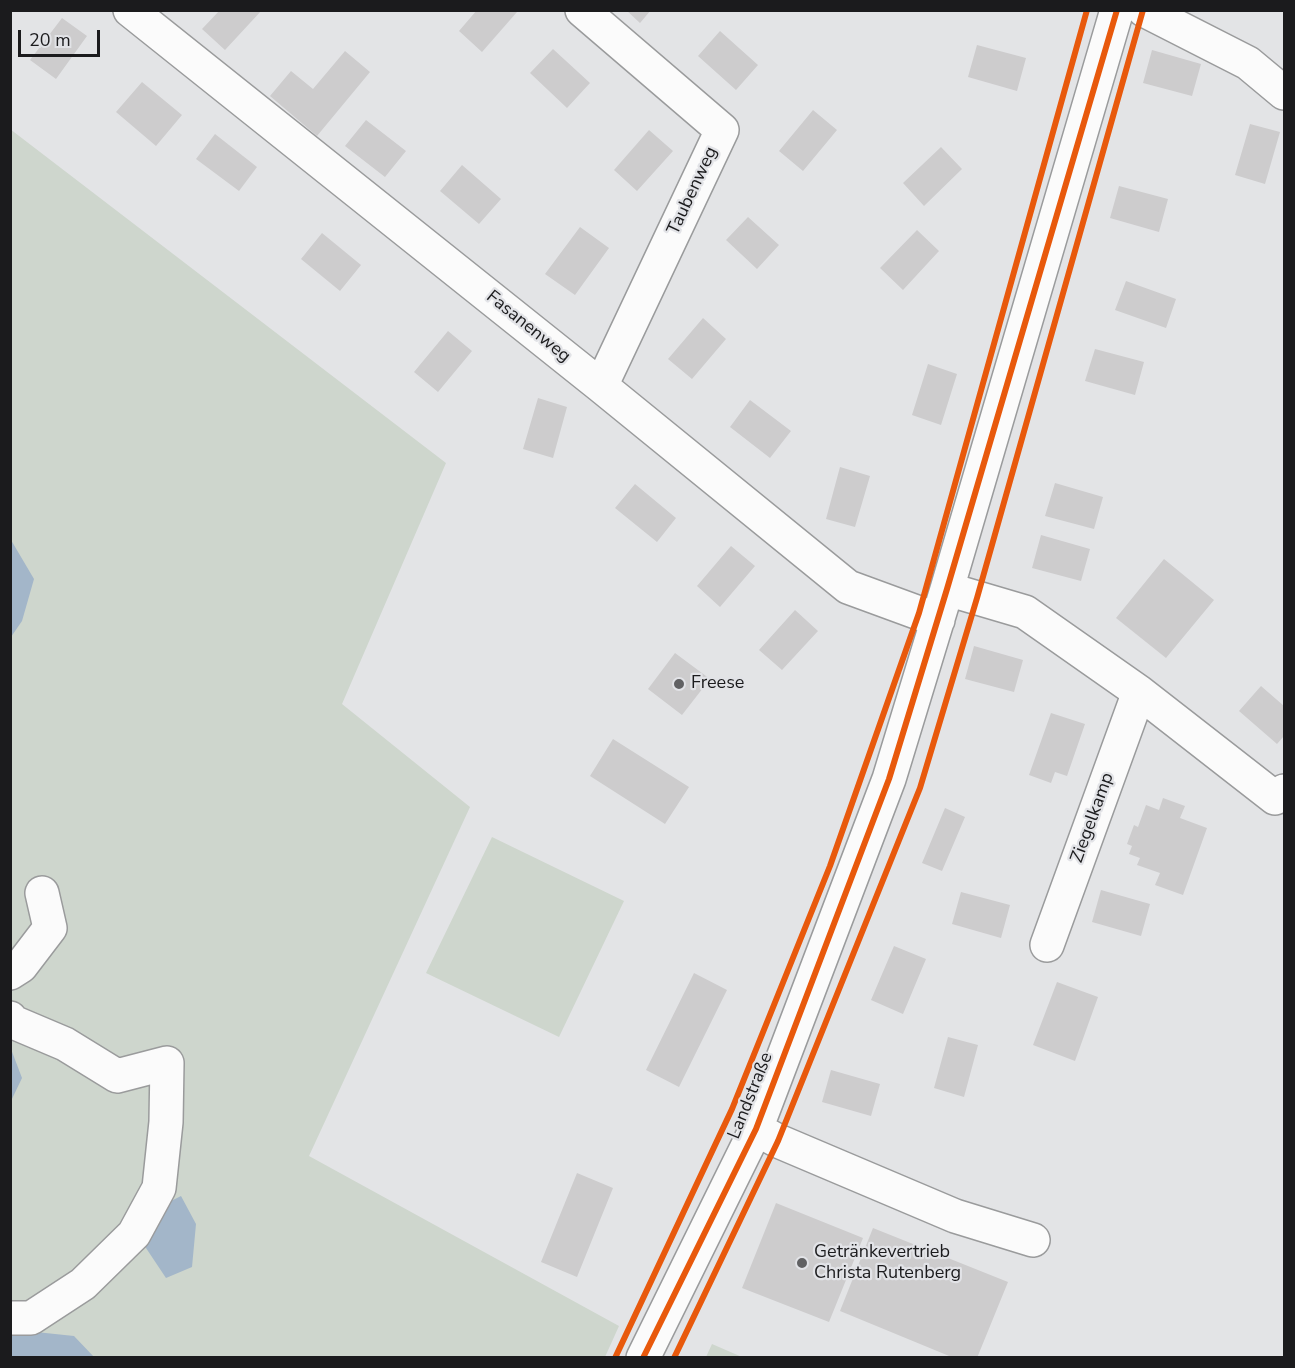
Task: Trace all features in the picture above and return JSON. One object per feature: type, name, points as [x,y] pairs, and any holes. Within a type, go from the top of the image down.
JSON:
[{"type":"street","name":"Fasanenweg","points":[[130,10],[601,386],[848,587],[938,620]]},
{"type":"street","name":"Taubenweg","points":[[582,10],[722,130],[601,386]]},
{"type":"street","name":"Landstraße","points":[[643,1358],[756,1129],[889,779],[1117,10]]},
{"type":"street","points":[[1144,10],[1248,63],[1284,93]]},
{"type":"street","points":[[947,589],[1025,612],[1280,795]]},
{"type":"street","name":"Ziegelkamp","points":[[1047,945],[1139,692]]},
{"type":"street","points":[[10,973],[21,966],[50,928],[42,893]]},
{"type":"street","points":[[10,1018],[13,1022],[65,1044],[117,1076],[167,1063],[166,1122],[159,1188],[134,1234],[83,1284],[31,1318],[10,1318]]},
{"type":"street","name":"Landstraße","points":[[756,1129],[778,1142],[955,1216],[1033,1240]]},
{"type":"shaded area","points":[[10,129],[446,463],[342,704],[470,807],[309,1156],[619,1326],[605,1357],[11,1357]]},
{"type":"shaded area","points":[[492,837],[624,901],[559,1037],[426,973]]},
{"type":"shaded area","points":[[712,1344],[742,1357],[706,1357]]},
{"type":"water","points":[[11,540],[34,579],[22,621],[11,637]]},
{"type":"water","points":[[11,1049],[22,1078],[10,1101]]},
{"type":"water","points":[[181,1196],[196,1224],[192,1267],[166,1278],[142,1242],[159,1207]]},
{"type":"water","points":[[36,1332],[74,1336],[94,1357],[11,1357],[10,1333]]},
{"type":"building","points":[[220,10],[262,10],[225,50],[202,29]]},
{"type":"building","points":[[477,10],[517,12],[482,52],[459,31]]},
{"type":"building","points":[[626,10],[651,10],[640,23]]},
{"type":"building","points":[[62,18],[87,36],[56,79],[30,60]]},
{"type":"building","points":[[720,31],[758,65],[736,90],[698,56]]},
{"type":"building","points":[[977,45],[1026,58],[1017,91],[968,77]]},
{"type":"building","points":[[553,49],[590,83],[567,108],[530,73]]},
{"type":"building","points":[[1152,50],[1201,64],[1192,96],[1143,83]]},
{"type":"building","points":[[345,51],[370,72],[317,136],[270,96],[291,71],[313,89]]},
{"type":"building","points":[[142,82],[182,115],[156,146],[116,112]]},
{"type":"building","points":[[813,110],[837,130],[803,171],[779,151]]},
{"type":"building","points":[[366,120],[406,151],[385,177],[345,146]]},
{"type":"building","points":[[1250,124],[1280,132],[1265,184],[1235,175]]},
{"type":"building","points":[[649,130],[673,151],[637,191],[614,170]]},
{"type":"building","points":[[215,134],[257,167],[239,191],[196,159]]},
{"type":"building","points":[[941,147],[962,169],[924,206],[903,183]]},
{"type":"building","points":[[462,165],[501,199],[479,224],[440,191]]},
{"type":"building","points":[[1119,186],[1168,199],[1159,232],[1110,218]]},
{"type":"building","points":[[748,217],[779,245],[757,269],[726,240]]},
{"type":"building","points":[[580,227],[609,248],[575,295],[545,274]]},
{"type":"building","points":[[917,230],[939,251],[903,290],[880,268]]},
{"type":"building","points":[[322,233],[361,265],[340,291],[301,259]]},
{"type":"building","points":[[1126,281],[1176,299],[1166,328],[1115,310]]},
{"type":"building","points":[[703,318],[726,339],[692,379],[668,359]]},
{"type":"building","points":[[448,331],[472,351],[438,392],[414,372]]},
{"type":"building","points":[[1095,349],[1144,362],[1135,395],[1085,381]]},
{"type":"building","points":[[928,364],[957,374],[941,425],[912,415]]},
{"type":"building","points":[[538,398],[567,407],[553,458],[523,449]]},
{"type":"building","points":[[750,400],[791,431],[770,458],[730,427]]},
{"type":"building","points":[[840,467],[870,476],[855,527],[826,519]]},
{"type":"building","points":[[1055,483],[1103,497],[1094,529],[1045,516]]},
{"type":"building","points":[[635,484],[676,518],[657,542],[615,508]]},
{"type":"building","points":[[1041,535],[1090,549],[1081,581],[1032,568]]},
{"type":"building","points":[[731,546],[755,566],[720,607],[697,586]]},
{"type":"building","points":[[1164,559],[1214,600],[1166,658],[1116,618]]},
{"type":"building","points":[[795,610],[818,631],[782,670],[759,650]]},
{"type":"building","points":[[974,646],[1023,660],[1014,692],[965,679]]},
{"type":"building","name":"Freese","points":[[675,653],[710,679],[682,715],[648,689]]},
{"type":"building","points":[[1261,686],[1284,706],[1284,736],[1277,744],[1239,711]]},
{"type":"building","points":[[1051,713],[1085,724],[1067,776],[1055,772],[1051,783],[1029,775]]},
{"type":"building","points":[[613,739],[689,787],[665,824],[590,776]]},
{"type":"building","points":[[1163,798],[1185,806],[1180,818],[1207,828],[1183,895],[1155,885],[1160,873],[1137,865],[1140,858],[1129,854],[1132,846],[1127,844],[1134,825],[1138,827],[1146,805],[1159,810]]},
{"type":"building","points":[[945,808],[965,817],[942,871],[922,863]]},
{"type":"building","points":[[1101,890],[1150,904],[1141,936],[1092,922]]},
{"type":"building","points":[[961,892],[1010,905],[1001,938],[952,924]]},
{"type":"building","points":[[894,946],[926,959],[903,1014],[871,1000]]},
{"type":"building","points":[[694,973],[727,990],[679,1087],[646,1070]]},
{"type":"building","points":[[1057,982],[1098,997],[1075,1061],[1033,1045]]},
{"type":"building","points":[[948,1037],[978,1045],[964,1097],[934,1088]]},
{"type":"building","points":[[831,1070],[880,1084],[871,1116],[822,1102]]},
{"type":"building","points":[[577,1173],[613,1188],[577,1277],[541,1262]]},
{"type":"building","name":"Getränkevertrieb Christa Rutenberg","points":[[776,1203],[863,1238],[829,1322],[742,1288]]},
{"type":"building","points":[[873,1228],[1008,1282],[977,1358],[954,1358],[840,1311]]},
{"type":"cycle path","points":[[615,1358],[732,1109],[830,866],[919,613],[1087,10]]},
{"type":"cycle path","points":[[643,1358],[756,1129],[889,779],[1117,10]]},
{"type":"cycle path","points":[[674,1358],[778,1141],[920,788],[977,598],[1143,10]]},
{"type":"place","name":"Freese","points":[[679,684]]},
{"type":"place","name":"Getränkevertrieb Christa Rutenberg","points":[[802,1263]]}]
